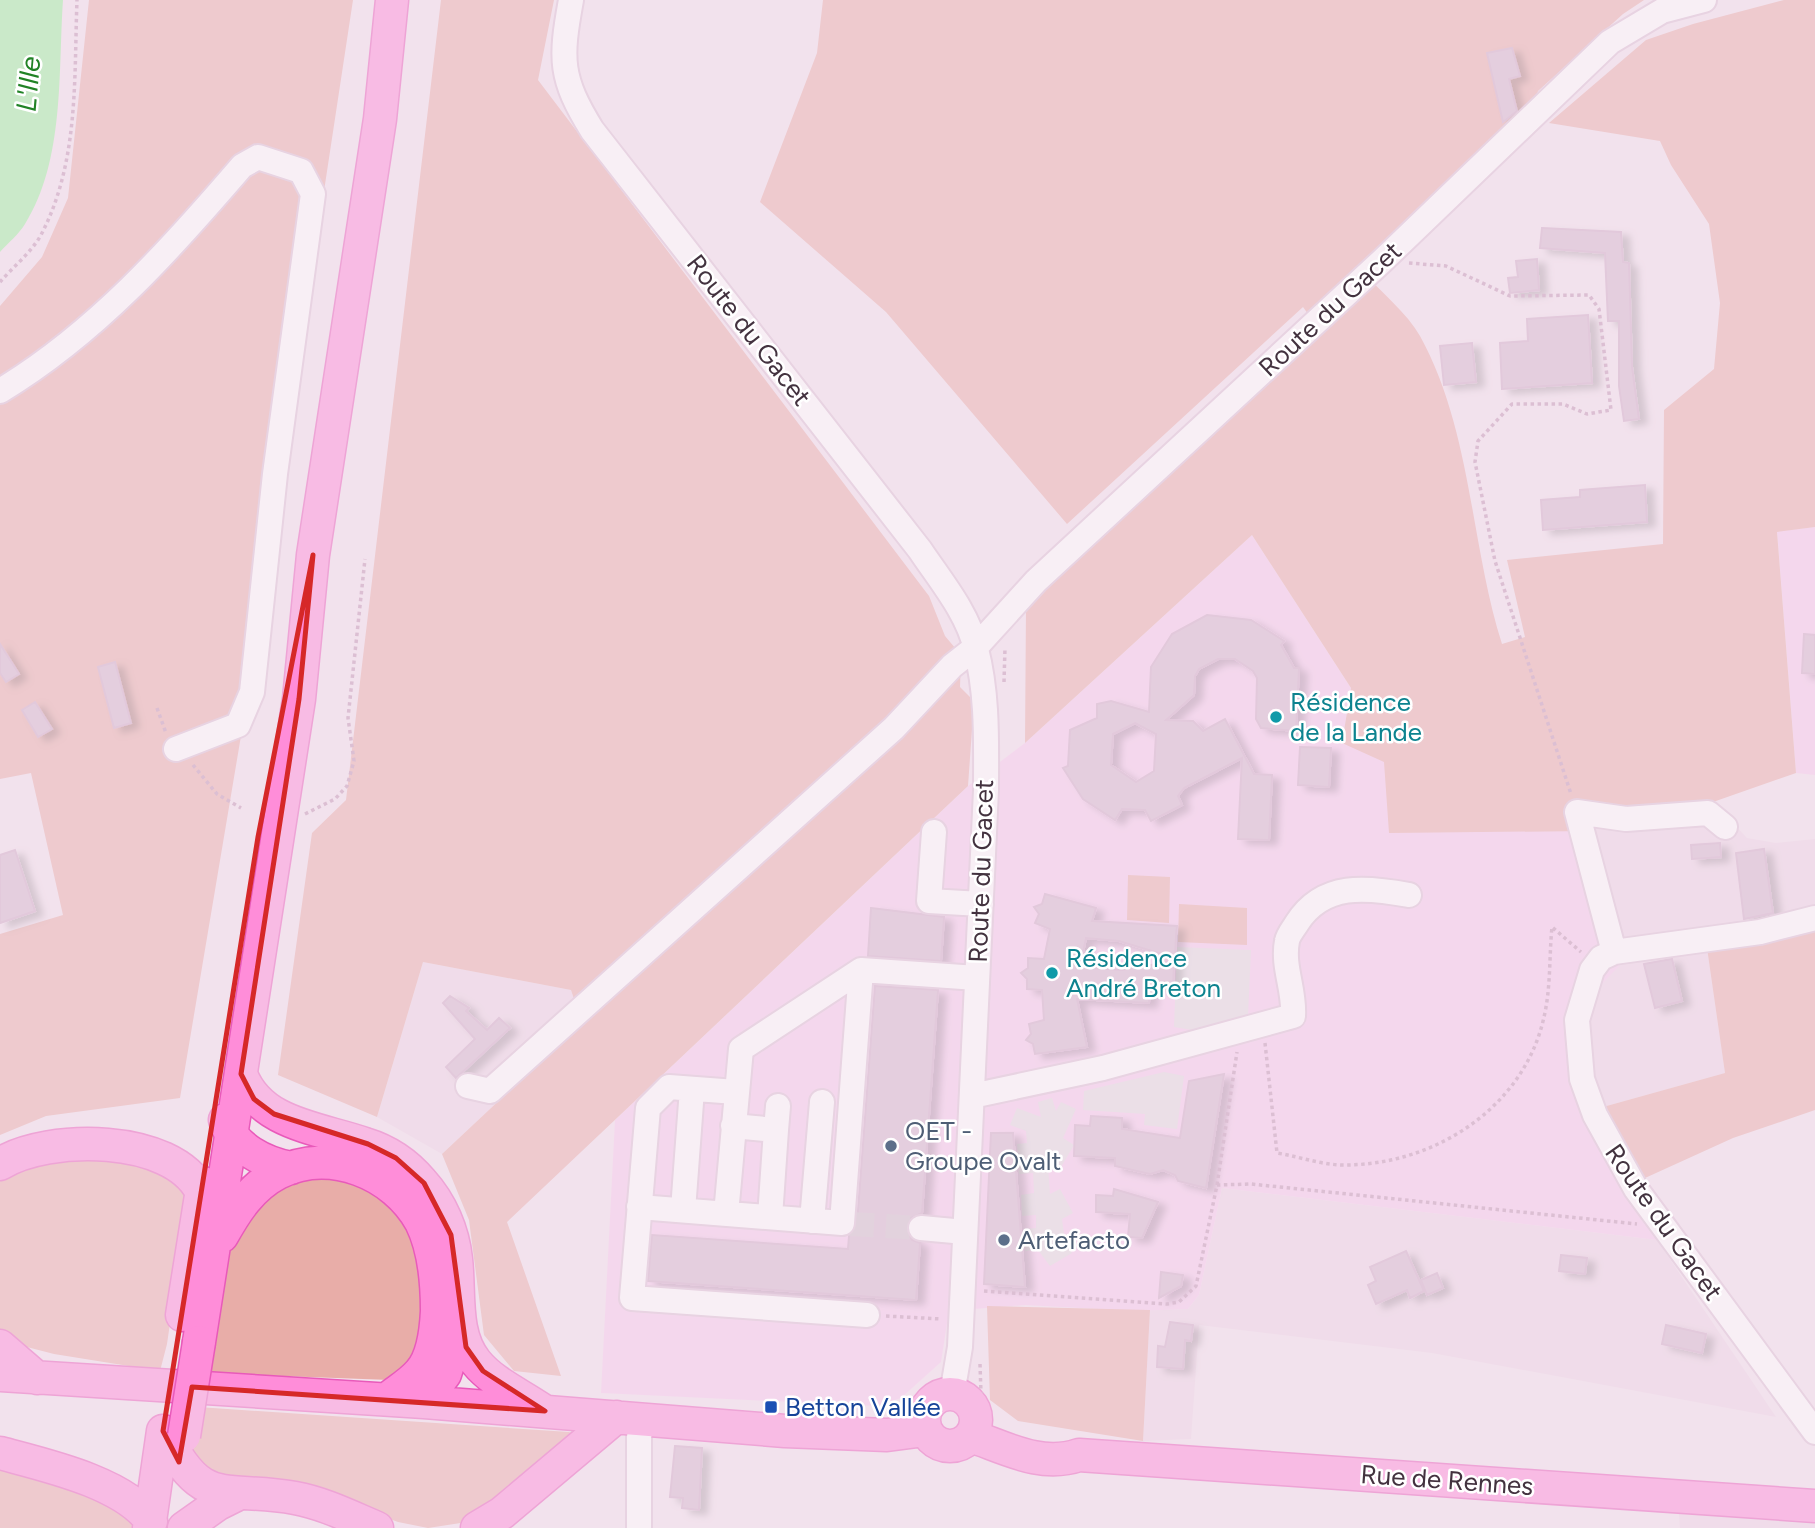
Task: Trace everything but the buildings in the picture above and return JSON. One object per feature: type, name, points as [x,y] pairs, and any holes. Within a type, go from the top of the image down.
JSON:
[{"type":"main road","points":[[156,1526],[176,1443],[189,1341],[201,1191],[231,1072],[299,699],[313,555],[380,119],[392,0]]},
{"type":"main road","points":[[189,1341],[215,1250],[232,1134],[231,1072]]},
{"type":"main road","points":[[231,1072],[254,1099],[274,1114],[368,1144],[396,1158],[424,1183],[444,1215],[456,1257],[460,1326],[455,1352],[445,1374],[424,1402]]},
{"type":"main road","points":[[232,1134],[253,1154],[291,1168]]},
{"type":"main road","points":[[0,1164],[33,1149],[58,1145],[131,1149],[164,1157],[176,1163],[188,1172],[201,1191]]},
{"type":"main road","points":[[215,1250],[244,1200],[266,1181],[291,1168],[335,1163],[367,1172],[399,1193],[421,1223],[433,1266],[437,1297],[433,1343],[421,1372],[387,1399]]},
{"type":"main road","points":[[460,1326],[467,1347],[483,1371],[545,1411]]},
{"type":"main road","points":[[0,1346],[37,1378]]},
{"type":"main road","points":[[0,1375],[387,1399],[785,1431],[887,1435],[925,1422]]},
{"type":"main road","points":[[934,1399],[966,1412],[964,1443],[946,1446],[930,1438],[925,1422],[934,1399]]},
{"type":"main road","name":"Rue de Rennes","points":[[966,1412],[1012,1439],[1063,1446],[1079,1455],[1815,1506]]},
{"type":"main road","points":[[477,1528],[502,1513],[629,1418]]},
{"type":"main road","points":[[176,1443],[206,1487],[238,1494],[299,1499],[377,1528]]},
{"type":"main road","points":[[0,1453],[110,1490],[139,1508],[156,1526]]},
{"type":"main road","points":[[184,1528],[218,1504],[238,1494]]},
{"type":"street","name":"Route du Gacet","points":[[572,0],[563,44],[564,72],[573,99],[592,130],[920,550],[960,612],[976,647],[986,709],[981,904],[960,1347],[966,1412]]},
{"type":"street","name":"Route du Gacet","points":[[976,647],[1036,581],[1382,261],[1610,42],[1662,11],[1703,0]]},
{"type":"street","points":[[0,391],[31,372],[97,320],[151,269],[242,166],[258,157],[301,171],[313,194],[275,474],[252,692],[238,725],[176,749]]},
{"type":"street","points":[[468,1086],[490,1091],[894,728],[952,666],[976,647]]},
{"type":"street","points":[[1725,827],[1708,813],[1626,819],[1577,813],[1605,958],[1760,932],[1815,918]]},
{"type":"street","points":[[934,832],[929,901],[981,904]]},
{"type":"street","points":[[972,1096],[1103,1068],[1293,1016],[1294,999],[1286,969],[1287,939],[1303,914],[1327,895],[1355,888],[1380,889],[1409,895]]},
{"type":"street","name":"Route du Gacet","points":[[1605,958],[1584,992],[1577,1020],[1581,1079],[1608,1143],[1664,1227],[1815,1432]]},
{"type":"street","points":[[726,1214],[741,1049],[861,970],[977,978]]},
{"type":"street","points":[[639,1207],[846,1224],[861,970]]},
{"type":"street","points":[[736,1093],[669,1087],[648,1108],[632,1298],[867,1315]]},
{"type":"street","points":[[683,1210],[692,1089]]},
{"type":"street","points":[[812,1221],[822,1102]]},
{"type":"street","points":[[733,1126],[777,1118],[770,1217]]},
{"type":"street","points":[[921,1228],[965,1232]]},
{"type":"street","points":[[629,1418],[639,1437],[639,1528]]},
{"type":"path","points":[[0,282],[41,235],[62,181],[71,138],[77,0]]},
{"type":"path","points":[[1382,261],[1446,266],[1510,296],[1589,295],[1599,309],[1611,410],[1587,414],[1563,404],[1513,404],[1478,441],[1475,461],[1495,561],[1577,813]]},
{"type":"path","points":[[303,815],[313,813],[335,799],[347,786],[354,761],[348,718],[365,559]]},
{"type":"path","points":[[1252,1029],[1277,1153],[1312,1163],[1345,1165],[1402,1159],[1431,1149],[1474,1125],[1515,1079],[1532,1051],[1544,1020],[1552,927],[1605,958]]},
{"type":"path","points":[[977,1290],[1167,1304],[1179,1302],[1196,1286],[1231,1109],[1252,1029]]},
{"type":"path","points":[[1217,1185],[1251,1184],[1664,1227]]},
{"type":"path","points":[[867,1315],[961,1320]]},
{"type":"highlighted area","points":[[313,555],[299,699],[241,1074],[254,1099],[274,1114],[368,1144],[396,1158],[424,1183],[451,1235],[466,1347],[483,1371],[545,1411],[192,1387],[179,1462],[163,1431],[258,837]]},
{"type":"shaded area","points":[[89,0],[353,0],[244,718],[180,1098],[46,1116],[0,1135],[0,934],[63,915],[31,773],[0,779],[0,306],[42,257],[68,198]]},
{"type":"shaded area","points":[[441,0],[554,0],[538,80],[929,596],[945,636],[961,655],[960,687],[974,701],[968,786],[507,1222],[561,1376],[514,1371],[484,1335],[469,1220],[442,1154],[582,1023],[571,990],[423,962],[377,1117],[278,1075],[312,833],[346,800]]},
{"type":"shaded area","points":[[823,0],[1644,0],[1623,14],[1538,91],[1532,113],[1363,272],[1415,327],[1437,372],[1460,449],[1491,606],[1502,644],[1525,637],[1507,560],[1663,544],[1664,410],[1714,369],[1720,303],[1709,224],[1671,165],[1660,141],[1549,123],[1646,40],[1693,24],[1784,0],[1815,0],[1815,527],[1777,532],[1796,773],[1713,802],[1630,808],[1588,831],[1389,833],[1384,762],[1342,743],[1351,688],[1252,535],[1025,743],[1026,607],[1321,332],[1303,307],[1067,524],[886,312],[760,202],[817,53]]},
{"type":"shaded area","points":[[1815,527],[1815,775],[1796,773],[1777,531]]},
{"type":"shaded area","points":[[1252,535],[1351,688],[1342,743],[1588,831],[1621,964],[1599,987],[1589,1019],[1588,1068],[1603,1107],[1645,1178],[1680,1225],[1657,1240],[1222,1188],[1199,1295],[1188,1309],[1134,1311],[1025,1305],[949,1311],[941,1362],[901,1398],[877,1406],[601,1393],[615,1120],[968,786],[1025,743]]},
{"type":"shaded area","points":[[1713,802],[1747,838],[1776,843],[1815,839],[1815,928],[1707,948],[1725,1073],[1603,1107],[1588,1068],[1588,831],[1630,808]]},
{"type":"shaded area","points":[[1128,875],[1170,877],[1169,923],[1127,920]]},
{"type":"shaded area","points":[[1179,904],[1247,908],[1247,945],[1178,942]]},
{"type":"shaded area","points":[[1815,928],[1815,1110],[1733,1138],[1645,1178],[1603,1107],[1725,1073],[1707,948]]},
{"type":"shaded area","points":[[1177,947],[1251,950],[1248,1016],[1192,1030],[1174,1027]]},
{"type":"shaded area","points":[[423,962],[571,990],[582,1023],[442,1154],[377,1117]]},
{"type":"shaded area","points":[[1164,1072],[1184,1076],[1177,1129],[1144,1125],[1145,1114],[1083,1110],[1084,1091]]},
{"type":"shaded area","points":[[1052,1098],[1056,1111],[1061,1102],[1076,1109],[1063,1138],[1074,1145],[1058,1172],[1048,1166],[1050,1194],[1060,1189],[1073,1213],[1062,1219],[1065,1241],[1072,1253],[1050,1266],[1038,1250],[1025,1251],[1024,1229],[1036,1228],[1036,1215],[1022,1216],[1021,1195],[1034,1193],[1033,1173],[1019,1174],[1017,1144],[1027,1143],[1026,1131],[1010,1125],[1017,1108],[1041,1117],[1038,1102]]},
{"type":"shaded area","points":[[82,1157],[139,1162],[170,1172],[188,1199],[167,1344],[160,1371],[54,1354],[23,1346],[0,1329],[0,1178],[14,1169]]},
{"type":"shaded area","points":[[310,1175],[347,1175],[409,1218],[427,1305],[414,1367],[390,1380],[204,1373],[231,1240],[279,1186]]},
{"type":"shaded area","points":[[1222,1188],[1657,1240],[1776,1417],[1432,1353],[1199,1325],[1191,1439],[1143,1441],[1150,1310],[1188,1309],[1199,1295]]},
{"type":"shaded area","points":[[987,1306],[1150,1310],[1143,1441],[1018,1421],[990,1400]]},
{"type":"shaded area","points":[[198,1407],[574,1434],[467,1522],[428,1528],[398,1522],[344,1502],[211,1479],[189,1449]]},
{"type":"shaded area","points":[[0,1469],[89,1492],[133,1522],[133,1528],[0,1528]]},
{"type":"shaded area","points":[[1679,1514],[1815,1521],[1815,1528],[1680,1528]]},
{"type":"water","name":"L'Ille","points":[[0,0],[63,0],[57,115],[47,172],[38,199],[25,224],[0,252]]},
{"type":"tunnel","points":[[850,1224],[921,1228]]},
{"type":"place","name":"Résidence de la Lande","points":[[1276,717]]},
{"type":"place","name":"Résidence André Breton","points":[[1052,973]]},
{"type":"place","name":"OET - Groupe Ovalt","points":[[891,1146]]},
{"type":"place","name":"Artefacto","points":[[1004,1240]]},
{"type":"place","name":"Betton Vallée","points":[[771,1407]]}]
